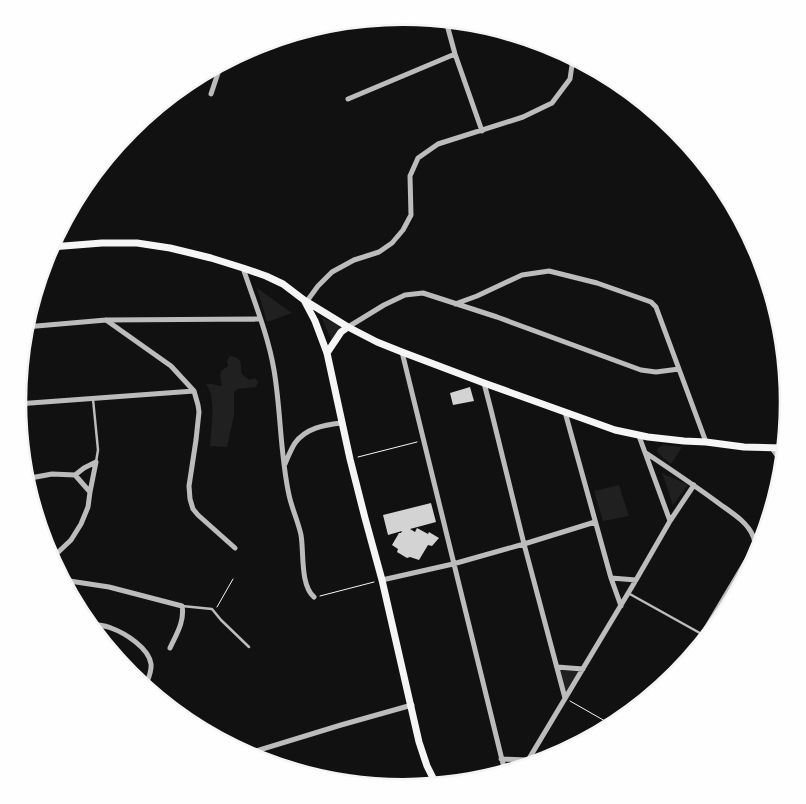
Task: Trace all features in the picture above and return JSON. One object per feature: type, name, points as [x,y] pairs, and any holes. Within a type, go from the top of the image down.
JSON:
[{"type":"main road","points":[[60,246],[102,242],[137,243],[170,248],[211,258],[266,276],[282,284],[377,342],[484,384],[615,430],[639,436],[684,441],[777,448]]},
{"type":"main road","points":[[306,300],[327,353],[341,423],[364,518],[382,580],[419,742],[433,778]]},
{"type":"main road","points":[[327,353],[341,332],[348,326]]},
{"type":"street","points":[[448,28],[454,54],[482,130]]},
{"type":"street","points":[[348,99],[454,54]]},
{"type":"street","points":[[306,300],[332,272],[354,260],[379,252],[392,243],[403,230],[411,215],[410,176],[418,158],[438,144],[523,117],[552,103],[570,79],[572,65]]},
{"type":"street","points":[[211,94],[217,75]]},
{"type":"street","points":[[244,268],[270,352],[289,495],[301,536],[305,578],[308,590],[314,597]]},
{"type":"street","points":[[455,304],[522,275],[549,272],[597,283],[651,302],[656,307],[706,442]]},
{"type":"street","points":[[348,326],[405,295],[423,293],[497,317],[641,370],[656,372],[679,368]]},
{"type":"street","points":[[33,326],[106,320],[260,319]]},
{"type":"street","points":[[106,320],[171,366],[194,392],[199,412],[189,486],[190,500],[193,509],[198,515],[235,548]]},
{"type":"street","points":[[402,352],[503,765]]},
{"type":"street","points":[[484,384],[565,698]]},
{"type":"street","points":[[26,403],[194,392]]},
{"type":"street","points":[[565,412],[611,578],[621,606]]},
{"type":"street","points":[[284,465],[296,442],[306,433],[314,428],[341,423]]},
{"type":"street","points":[[639,436],[670,521]]},
{"type":"street","points":[[772,448],[776,454]]},
{"type":"street","points":[[646,453],[731,512],[749,529],[754,539]]},
{"type":"street","points":[[33,477],[52,474],[75,474],[96,462]]},
{"type":"street","points":[[58,553],[71,540],[81,524],[88,507],[96,462]]},
{"type":"street","points":[[75,474],[90,492]]},
{"type":"street","points":[[530,757],[670,521],[694,485]]},
{"type":"street","points":[[382,580],[453,564],[595,522]]},
{"type":"street","points":[[611,578],[636,580]]},
{"type":"street","points":[[72,581],[109,587],[182,606],[182,620],[170,648]]},
{"type":"street","points":[[101,627],[110,627],[137,642],[151,662],[151,673],[148,680]]},
{"type":"street","points":[[557,668],[582,670]]},
{"type":"street","points":[[259,750],[412,705]]},
{"type":"street","points":[[501,759],[522,760]]},
{"type":"lane","points":[[93,399],[98,450],[96,462]]},
{"type":"lane","points":[[628,593],[701,634]]},
{"type":"lane","points":[[180,606],[212,609],[249,648]]},
{"type":"path","points":[[350,459],[422,440]]},
{"type":"path","points":[[215,611],[233,579]]},
{"type":"path","points":[[314,597],[382,580]]},
{"type":"path","points":[[565,698],[603,721]]},
{"type":"shaded area","points":[[257,288],[292,313],[267,322]]},
{"type":"shaded area","points":[[321,317],[342,326],[332,341]]},
{"type":"shaded area","points":[[230,356],[239,360],[242,374],[249,380],[255,378],[258,382],[256,387],[238,389],[234,392],[234,415],[227,447],[210,446],[212,405],[206,384],[222,386],[221,371],[228,366],[227,361]]},
{"type":"shaded area","points":[[664,445],[682,447],[671,464],[657,451],[658,448]]},
{"type":"shaded area","points":[[662,473],[688,485],[673,505]]},
{"type":"shaded area","points":[[619,485],[629,516],[603,521],[594,491]]},
{"type":"shaded area","points":[[559,669],[580,671],[566,693]]},
{"type":"shaded area","points":[[503,760],[518,761],[504,765]]},
{"type":"building","points":[[470,387],[474,401],[453,405],[450,393]]},
{"type":"building","points":[[431,503],[436,522],[410,529],[415,532],[417,528],[439,538],[432,546],[428,545],[419,560],[407,558],[397,552],[398,549],[392,545],[402,531],[388,535],[383,515]]}]
